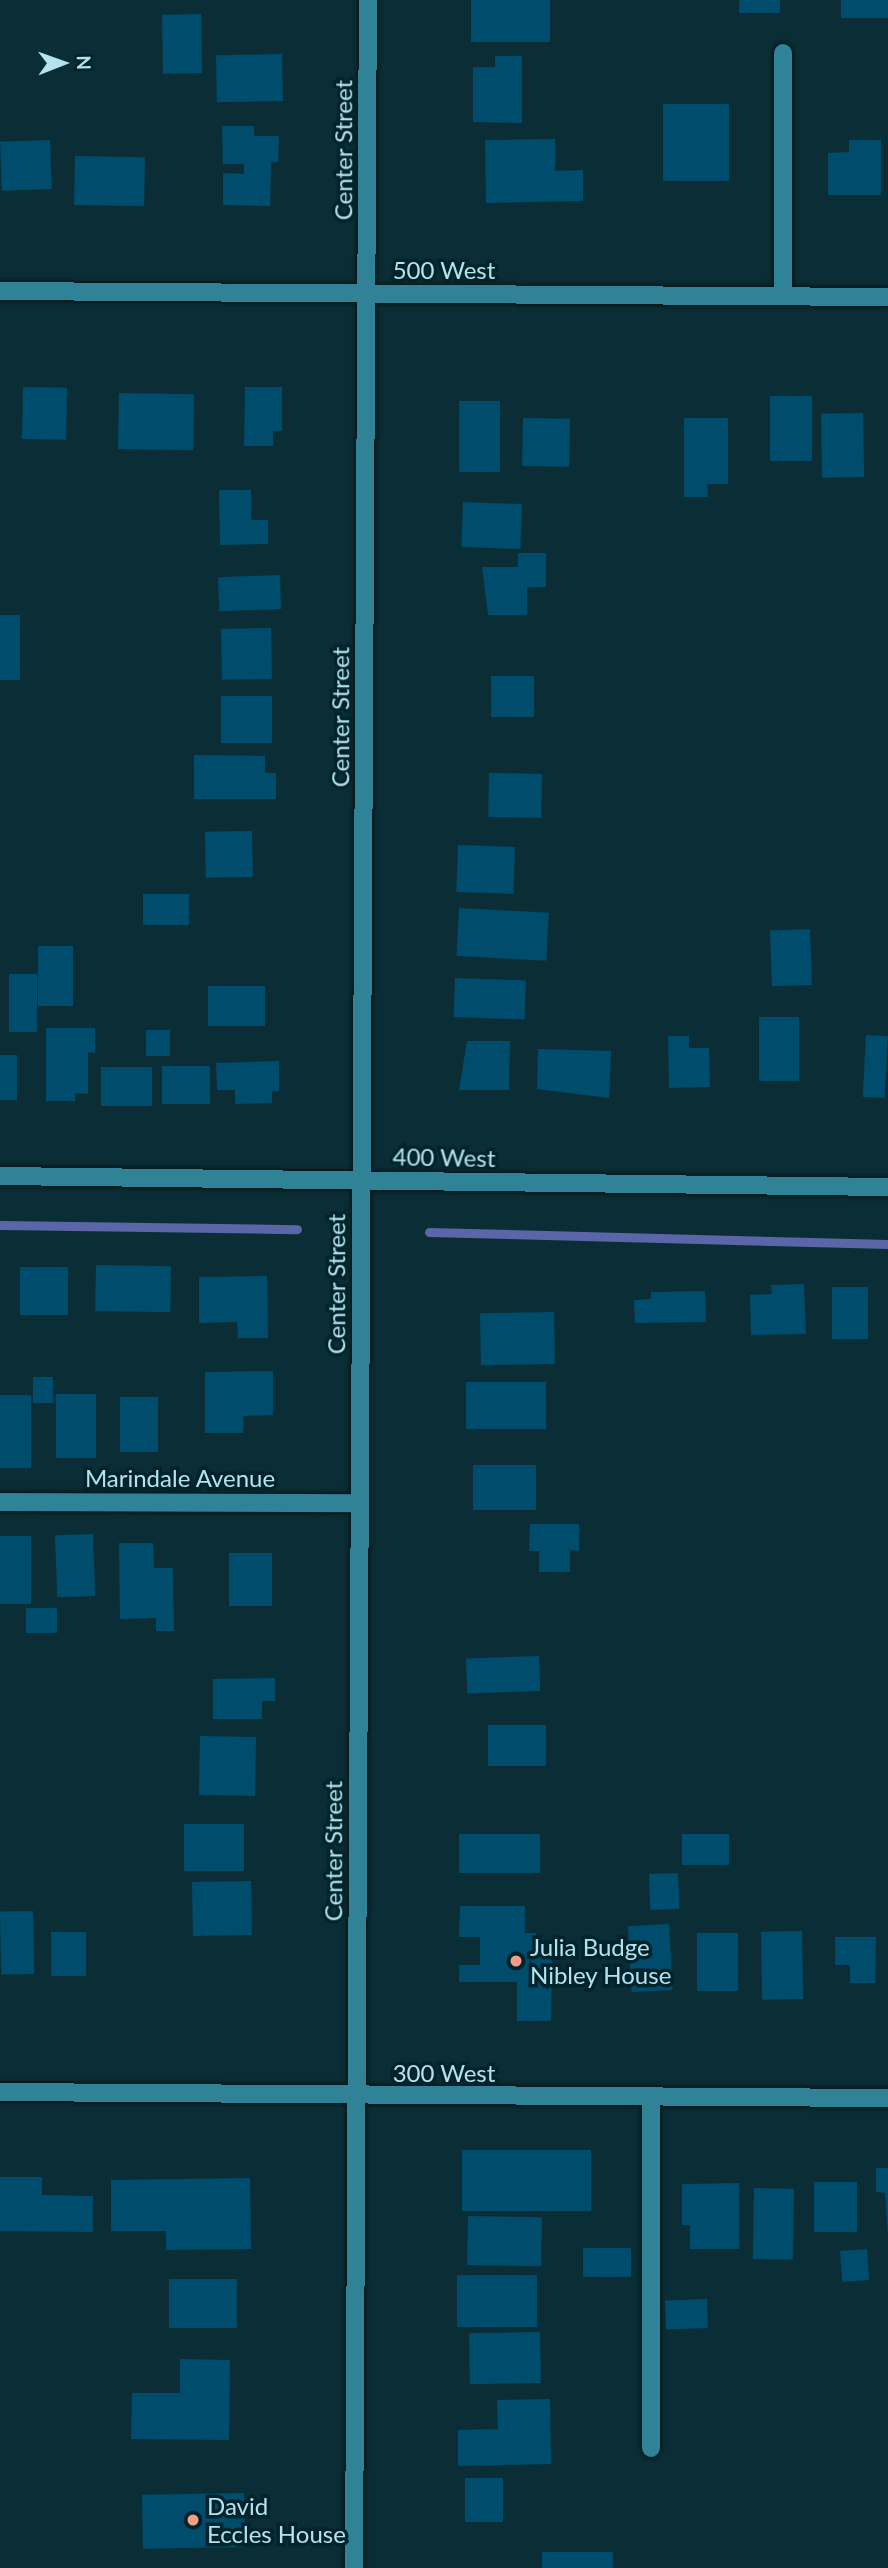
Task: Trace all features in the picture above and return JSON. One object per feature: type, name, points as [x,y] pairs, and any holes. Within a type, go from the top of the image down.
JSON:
[{"type":"street","name":"Center Street","points":[[354,2568],[368,0]]},
{"type":"street","points":[[783,53],[783,296]]},
{"type":"street","name":"500 West","points":[[0,290],[888,297]]},
{"type":"street","name":"400 West","points":[[0,1176],[888,1187]]},
{"type":"street","name":"Marindale Avenue","points":[[0,1502],[360,1503]]},
{"type":"street","name":"300 West","points":[[0,2092],[356,2098],[888,2098]]},
{"type":"street","points":[[651,2098],[651,2448]]},
{"type":"building","points":[[471,0],[550,0],[550,42],[471,42]]},
{"type":"building","points":[[739,0],[780,0],[780,13],[739,13]]},
{"type":"building","points":[[841,0],[888,0],[888,18],[841,18]]},
{"type":"building","points":[[201,14],[202,73],[163,74],[162,15]]},
{"type":"building","points":[[282,54],[283,101],[217,102],[216,55]]},
{"type":"building","points":[[495,56],[522,56],[522,123],[473,122],[473,67],[495,67]]},
{"type":"building","points":[[663,104],[729,104],[729,181],[663,181]]},
{"type":"building","points":[[222,126],[254,126],[254,136],[279,136],[278,162],[271,162],[270,206],[223,205],[223,173],[244,174],[244,164],[223,164]]},
{"type":"building","points":[[555,139],[555,171],[583,170],[583,201],[486,203],[485,140]]},
{"type":"building","points":[[50,140],[52,189],[2,191],[0,142]]},
{"type":"building","points":[[849,140],[881,140],[881,195],[828,195],[828,153],[849,152]]},
{"type":"building","points":[[75,156],[145,157],[144,206],[74,205]]},
{"type":"building","points":[[23,387],[67,388],[66,440],[22,439]]},
{"type":"building","points":[[245,387],[282,387],[282,431],[273,431],[273,446],[244,446]]},
{"type":"building","points":[[119,393],[194,394],[193,450],[118,449]]},
{"type":"building","points":[[770,396],[812,396],[812,461],[770,461]]},
{"type":"building","points":[[459,401],[500,401],[500,472],[459,472]]},
{"type":"building","points":[[863,413],[864,477],[822,478],[821,414]]},
{"type":"building","points":[[523,418],[570,419],[569,467],[522,466]]},
{"type":"building","points":[[684,418],[728,418],[728,484],[707,484],[708,497],[684,497]]},
{"type":"building","points":[[219,490],[251,490],[251,520],[268,520],[268,544],[220,545]]},
{"type":"building","points":[[463,502],[522,504],[520,549],[461,547]]},
{"type":"building","points":[[518,553],[546,553],[546,587],[527,587],[527,615],[488,615],[482,567],[518,567]]},
{"type":"building","points":[[280,575],[281,609],[219,611],[218,577]]},
{"type":"building","points":[[0,615],[20,615],[20,680],[0,680]]},
{"type":"building","points":[[271,628],[272,679],[222,680],[221,629]]},
{"type":"building","points":[[491,676],[534,676],[534,717],[491,717]]},
{"type":"building","points":[[221,696],[272,696],[272,743],[221,743]]},
{"type":"building","points":[[194,755],[265,756],[265,773],[276,773],[276,799],[194,799]]},
{"type":"building","points":[[489,773],[542,774],[541,818],[488,817]]},
{"type":"building","points":[[252,831],[253,877],[206,878],[205,832]]},
{"type":"building","points":[[458,845],[515,847],[513,894],[456,892]]},
{"type":"building","points":[[143,894],[189,894],[189,925],[143,925]]},
{"type":"building","points":[[459,908],[549,913],[546,961],[456,956]]},
{"type":"building","points":[[810,929],[812,985],[772,986],[770,930]]},
{"type":"building","points":[[38,946],[73,946],[73,1006],[38,1006]]},
{"type":"building","points":[[9,974],[37,974],[37,1032],[9,1032]]},
{"type":"building","points":[[455,978],[526,980],[525,1019],[454,1017]]},
{"type":"building","points":[[208,986],[265,986],[265,1026],[208,1026]]},
{"type":"building","points":[[759,1017],[799,1017],[799,1081],[759,1081]]},
{"type":"building","points":[[46,1028],[95,1028],[95,1053],[88,1052],[88,1094],[75,1093],[75,1101],[46,1101]]},
{"type":"building","points":[[146,1030],[170,1030],[170,1056],[146,1056]]},
{"type":"building","points":[[866,1035],[888,1036],[885,1098],[863,1097]]},
{"type":"building","points":[[668,1036],[689,1036],[689,1048],[709,1048],[710,1087],[669,1088]]},
{"type":"building","points":[[467,1041],[510,1041],[509,1090],[459,1090]]},
{"type":"building","points":[[538,1049],[611,1051],[609,1098],[537,1089]]},
{"type":"building","points":[[0,1055],[17,1055],[17,1100],[0,1100]]},
{"type":"building","points":[[279,1061],[279,1091],[272,1091],[272,1103],[235,1104],[235,1090],[217,1090],[216,1063]]},
{"type":"building","points":[[162,1066],[210,1066],[210,1104],[162,1104]]},
{"type":"building","points":[[101,1067],[152,1067],[152,1106],[101,1106]]},
{"type":"building","points":[[96,1265],[171,1266],[170,1312],[95,1311]]},
{"type":"building","points":[[20,1267],[68,1267],[68,1315],[20,1315]]},
{"type":"building","points":[[267,1276],[268,1338],[238,1338],[237,1322],[199,1323],[199,1277]]},
{"type":"building","points":[[804,1284],[806,1334],[751,1335],[750,1295],[772,1294],[771,1285]]},
{"type":"building","points":[[832,1287],[868,1287],[868,1339],[832,1339]]},
{"type":"building","points":[[705,1291],[706,1322],[635,1323],[634,1300],[651,1299],[651,1292]]},
{"type":"building","points":[[554,1312],[555,1364],[481,1365],[480,1313]]},
{"type":"building","points":[[273,1371],[273,1415],[243,1416],[243,1433],[205,1433],[205,1372]]},
{"type":"building","points":[[33,1377],[53,1377],[53,1403],[33,1403]]},
{"type":"building","points":[[466,1382],[546,1382],[546,1429],[466,1429]]},
{"type":"building","points":[[56,1394],[96,1394],[96,1458],[56,1458]]},
{"type":"building","points":[[0,1395],[31,1395],[31,1468],[0,1468]]},
{"type":"building","points":[[120,1397],[158,1397],[158,1452],[120,1452]]},
{"type":"building","points":[[473,1465],[536,1465],[536,1510],[473,1510]]},
{"type":"building","points":[[530,1524],[579,1524],[579,1551],[570,1550],[570,1572],[539,1572],[539,1551],[529,1551]]},
{"type":"building","points":[[93,1534],[95,1596],[57,1597],[55,1535]]},
{"type":"building","points":[[0,1536],[31,1536],[31,1604],[0,1604]]},
{"type":"building","points":[[119,1543],[153,1543],[154,1568],[173,1568],[174,1631],[156,1631],[156,1618],[120,1619]]},
{"type":"building","points":[[229,1553],[272,1553],[272,1606],[229,1606]]},
{"type":"building","points":[[26,1608],[57,1608],[57,1633],[26,1633]]},
{"type":"building","points":[[539,1656],[540,1691],[467,1694],[466,1659]]},
{"type":"building","points":[[275,1678],[275,1701],[262,1701],[262,1719],[213,1719],[213,1679]]},
{"type":"building","points":[[488,1725],[546,1725],[546,1766],[488,1766]]},
{"type":"building","points":[[200,1736],[256,1737],[255,1796],[199,1795]]},
{"type":"building","points":[[184,1824],[244,1824],[244,1871],[184,1871]]},
{"type":"building","points":[[459,1834],[540,1834],[540,1873],[459,1873]]},
{"type":"building","points":[[682,1834],[729,1834],[729,1865],[682,1865]]},
{"type":"building","points":[[678,1873],[679,1909],[650,1910],[649,1874]]},
{"type":"building","points":[[251,1881],[252,1935],[193,1936],[192,1882]]},
{"type":"building","name":"Julia Budge Nibley House","points":[[460,1906],[525,1906],[525,1933],[536,1933],[536,1957],[552,1957],[551,2021],[517,2021],[517,1982],[459,1982],[459,1965],[480,1965],[480,1937],[459,1937]]},
{"type":"building","points":[[33,1911],[34,1974],[1,1975],[0,1912]]},
{"type":"building","points":[[669,1924],[672,1990],[632,1992],[628,1926]]},
{"type":"building","points":[[802,1931],[803,1999],[762,2000],[761,1932]]},
{"type":"building","points":[[51,1932],[86,1932],[86,1976],[51,1976]]},
{"type":"building","points":[[697,1933],[738,1933],[738,1991],[697,1991]]},
{"type":"building","points":[[835,1937],[876,1937],[875,1983],[850,1983],[850,1965],[835,1965]]},
{"type":"building","points":[[462,2150],[591,2150],[591,2211],[462,2211]]},
{"type":"building","points":[[876,2168],[888,2168],[888,2236],[885,2193],[876,2192]]},
{"type":"building","points":[[0,2177],[42,2177],[42,2195],[93,2196],[93,2232],[0,2231]]},
{"type":"building","points":[[250,2178],[251,2249],[166,2250],[166,2231],[111,2231],[111,2180]]},
{"type":"building","points":[[814,2182],[857,2182],[857,2232],[814,2232]]},
{"type":"building","points":[[739,2183],[739,2249],[690,2249],[690,2225],[682,2225],[682,2184]]},
{"type":"building","points":[[754,2188],[794,2189],[793,2260],[753,2259]]},
{"type":"building","points":[[468,2216],[542,2217],[541,2266],[467,2265]]},
{"type":"building","points":[[583,2248],[631,2248],[631,2277],[583,2277]]},
{"type":"building","points":[[867,2249],[869,2280],[842,2282],[840,2251]]},
{"type":"building","points":[[457,2275],[537,2275],[537,2327],[457,2327]]},
{"type":"building","points":[[169,2279],[237,2279],[237,2328],[169,2328]]},
{"type":"building","points":[[707,2299],[708,2328],[666,2329],[665,2300]]},
{"type":"building","points":[[540,2332],[541,2383],[470,2384],[469,2333]]},
{"type":"building","points":[[180,2359],[230,2360],[229,2440],[131,2439],[132,2393],[180,2393]]},
{"type":"building","points":[[550,2399],[551,2464],[458,2466],[458,2430],[498,2429],[497,2400]]},
{"type":"building","points":[[465,2478],[503,2478],[503,2522],[465,2522]]},
{"type":"building","name":"David Eccles House","points":[[244,2493],[245,2547],[143,2549],[142,2495]]},
{"type":"building","points":[[542,2552],[613,2552],[613,2568],[542,2568]]},
{"type":"waterway","points":[[0,1225],[297,1229]]},
{"type":"waterway","points":[[429,1232],[888,1244]]},
{"type":"place","name":"Julia Budge Nibley House","points":[[516,1961]]},
{"type":"place","name":"David Eccles House","points":[[193,2520]]}]
